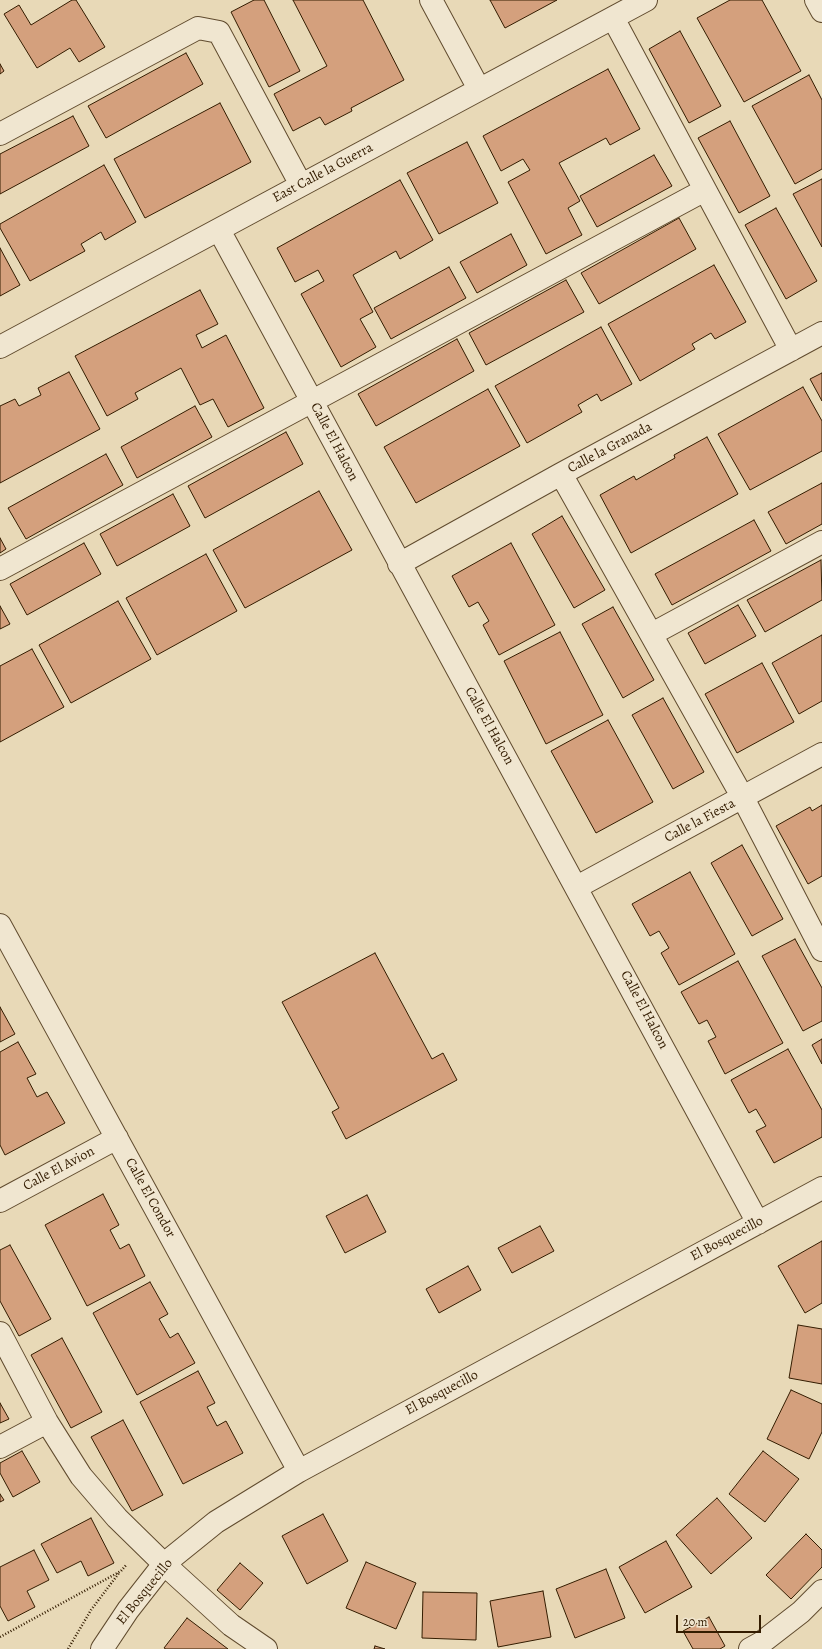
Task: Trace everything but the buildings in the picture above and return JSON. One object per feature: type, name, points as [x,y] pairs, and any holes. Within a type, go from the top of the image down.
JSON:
[{"type":"street","points":[[431,0],[479,89]]},
{"type":"street","name":"East Calle la Guerra","points":[[0,346],[646,0]]},
{"type":"street","points":[[816,0],[822,11]]},
{"type":"street","points":[[613,18],[791,350]]},
{"type":"street","points":[[0,134],[198,28],[219,32],[301,185]]},
{"type":"street","points":[[0,569],[705,190]]},
{"type":"street","name":"Calle El Halcon","points":[[219,230],[577,887],[758,1223]]},
{"type":"street","name":"Calle la Granada","points":[[400,564],[561,474],[822,333]]},
{"type":"street","points":[[561,474],[743,798],[822,950]]},
{"type":"street","points":[[652,634],[822,542]]},
{"type":"street","name":"Calle la Fiesta","points":[[577,887],[822,754]]},
{"type":"street","name":"Calle El Condor","points":[[0,925],[299,1471]]},
{"type":"street","name":"Calle El Avion","points":[[0,1201],[117,1138]]},
{"type":"street","name":"El Bosquecillo","points":[[102,1649],[128,1610],[164,1564],[216,1522],[299,1471],[822,1188]]},
{"type":"street","points":[[0,1333],[47,1422],[81,1476],[117,1518],[164,1564],[231,1625],[266,1649]]},
{"type":"street","points":[[0,1447],[47,1422]]},
{"type":"street","points":[[750,1649],[761,1643],[801,1612],[822,1591]]},
{"type":"path","points":[[68,1649],[91,1610],[121,1571],[144,1545]]},
{"type":"path","points":[[0,1637],[121,1571]]}]
